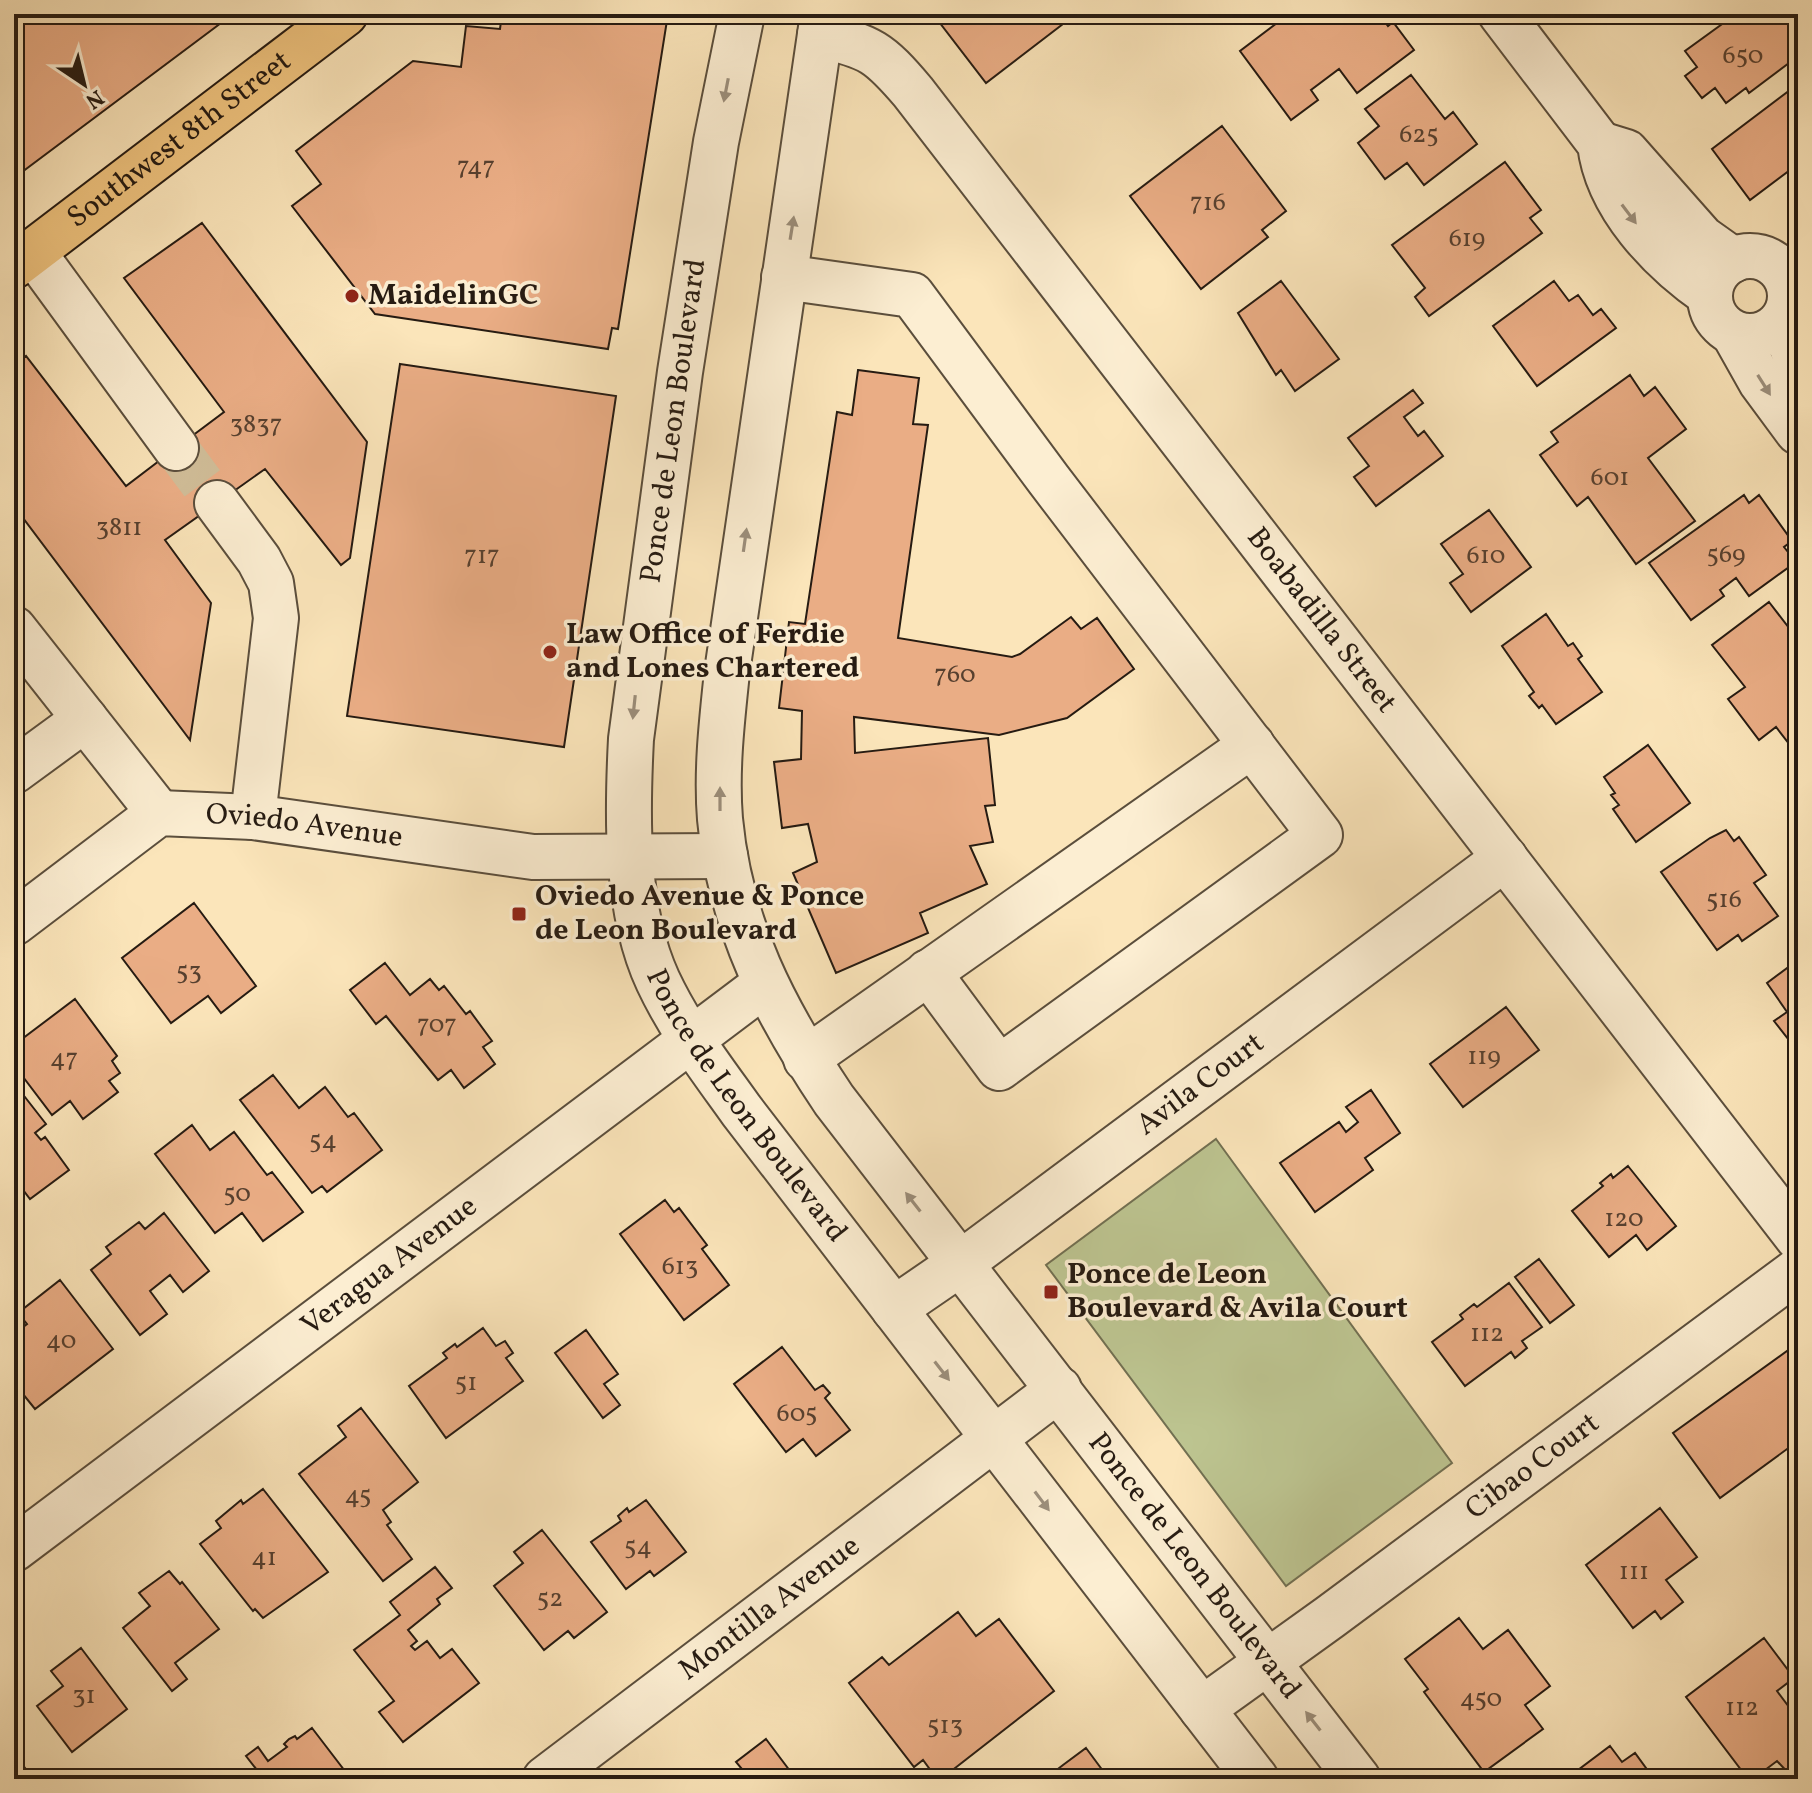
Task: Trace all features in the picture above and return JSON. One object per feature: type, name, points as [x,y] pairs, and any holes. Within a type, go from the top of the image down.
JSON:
[{"type":"main road","name":"Southwest 8th Street","points":[[23,259],[339,16]]},
{"type":"street","name":"Ponce de Leon Boulevard","points":[[742,14],[713,157],[637,678],[628,792],[631,858],[644,938],[657,979],[690,1040],[1256,1779]]},
{"type":"street","points":[[1501,14],[1600,144],[1626,152],[1702,238],[1751,263],[1783,273],[1789,285],[1798,364]]},
{"type":"street","name":"Ponce de Leon Boulevard","points":[[822,25],[727,672],[720,758],[720,816],[725,856],[750,948],[765,984],[806,1059],[834,1100],[1358,1779]]},
{"type":"street","name":"Boabadilla Street","points":[[822,25],[861,45],[891,66],[1798,1238]]},
{"type":"street","points":[[23,259],[176,448]]},
{"type":"street","points":[[1751,263],[1713,314],[1722,326],[1734,334],[1748,337],[1761,335],[1773,330],[1790,303]]},
{"type":"street","points":[[784,277],[912,295],[1320,835],[999,1068],[928,972]]},
{"type":"street","points":[[1734,334],[1761,382],[1798,432]]},
{"type":"street","points":[[217,503],[259,560],[271,583],[276,618],[253,817]]},
{"type":"street","points":[[14,629],[159,813],[14,923]]},
{"type":"street","points":[[14,771],[85,719]]},
{"type":"street","points":[[806,1059],[1252,745]]},
{"type":"street","name":"Oviedo Avenue","points":[[159,813],[253,817],[533,857],[725,856]]},
{"type":"street","name":"Avila Court","points":[[894,1309],[961,1263],[1505,858]]},
{"type":"street","name":"Veragua Avenue","points":[[14,1549],[765,984]]},
{"type":"street","name":"Cibao Court","points":[[1202,1709],[1798,1270]]},
{"type":"street","name":"Montilla Avenue","points":[[545,1779],[1059,1389]]},
{"type":"green space","points":[[1216,1139],[1452,1463],[1286,1586],[1046,1265]]},
{"type":"building","points":[[34,14],[233,14],[14,178],[14,29]]},
{"type":"building","points":[[502,14],[668,14],[618,329],[612,328],[608,349],[375,314],[292,206],[321,184],[296,151],[413,61],[461,67],[466,26],[500,29]]},
{"type":"building","points":[[933,14],[1076,14],[986,83]]},
{"type":"building","points":[[1289,14],[1379,14],[1388,26],[1393,22],[1414,50],[1357,93],[1339,69],[1311,90],[1318,100],[1291,120],[1240,51]]},
{"type":"building","points":[[1736,14],[1798,14],[1798,64],[1793,60],[1749,93],[1746,88],[1726,103],[1715,88],[1702,98],[1685,76],[1697,67],[1685,51]]},
{"type":"building","points":[[1411,75],[1445,119],[1453,112],[1477,144],[1424,185],[1407,163],[1385,179],[1358,143],[1379,126],[1365,109]]},
{"type":"building","points":[[1798,84],[1798,164],[1750,200],[1712,149]]},
{"type":"building","points":[[1222,126],[1286,211],[1262,230],[1268,237],[1201,289],[1130,196]]},
{"type":"building","points":[[1505,162],[1541,210],[1530,218],[1542,233],[1429,316],[1415,297],[1425,288],[1392,245]]},
{"type":"building","points":[[202,223],[367,442],[350,558],[341,565],[265,469],[165,540],[211,603],[190,740],[14,506],[14,365],[26,356],[126,486],[224,412],[124,278]]},
{"type":"building","points":[[1281,281],[1339,359],[1295,391],[1281,370],[1276,375],[1238,313]]},
{"type":"building","points":[[1554,281],[1569,301],[1578,295],[1593,315],[1601,309],[1616,328],[1537,386],[1493,326]]},
{"type":"building","points":[[400,364],[616,396],[564,747],[347,716]]},
{"type":"building","points":[[858,370],[919,378],[913,424],[928,425],[898,638],[1012,657],[1071,617],[1081,629],[1097,618],[1134,669],[1067,718],[999,735],[854,717],[855,753],[988,738],[995,805],[985,806],[993,842],[970,846],[987,884],[920,913],[928,933],[836,973],[793,873],[817,862],[808,824],[782,828],[774,762],[801,759],[802,711],[779,708],[789,622],[805,624],[837,412],[852,415]]},
{"type":"building","points":[[1630,375],[1644,396],[1655,387],[1686,429],[1648,458],[1695,521],[1636,564],[1588,497],[1577,506],[1540,455],[1558,442],[1551,432]]},
{"type":"building","points":[[1413,390],[1423,403],[1404,417],[1418,436],[1424,431],[1443,456],[1376,506],[1354,477],[1369,466],[1348,438]]},
{"type":"building","points":[[1744,495],[1749,503],[1759,495],[1792,541],[1784,547],[1796,562],[1749,596],[1736,578],[1720,590],[1724,596],[1691,620],[1649,563]]},
{"type":"building","points":[[1489,510],[1531,567],[1471,612],[1450,583],[1463,574],[1441,544]]},
{"type":"building","points":[[1769,602],[1796,637],[1798,635],[1798,739],[1790,745],[1776,727],[1759,740],[1728,699],[1745,687],[1712,645]]},
{"type":"building","points":[[1546,614],[1568,646],[1573,643],[1582,656],[1578,659],[1602,692],[1556,724],[1542,705],[1539,708],[1529,696],[1534,692],[1502,646]]},
{"type":"building","points":[[1648,745],[1690,803],[1636,842],[1613,809],[1619,805],[1604,777]]},
{"type":"building","points":[[1726,830],[1734,841],[1739,837],[1766,875],[1754,883],[1778,916],[1742,941],[1738,935],[1717,950],[1661,872]]},
{"type":"building","points":[[194,903],[256,986],[221,1013],[208,996],[171,1023],[122,958]]},
{"type":"building","points":[[1798,960],[1796,1049],[1774,1021],[1787,1012],[1767,983]]},
{"type":"building","points":[[385,963],[410,995],[430,979],[439,990],[444,986],[466,1014],[470,1011],[492,1041],[483,1047],[495,1064],[464,1088],[451,1070],[438,1080],[386,1016],[376,1024],[350,990]]},
{"type":"building","points":[[75,999],[117,1056],[112,1061],[120,1073],[109,1081],[118,1092],[83,1119],[70,1101],[52,1115],[14,1065],[14,1045]]},
{"type":"building","points":[[1506,1007],[1539,1050],[1463,1107],[1430,1064]]},
{"type":"building","points":[[273,1075],[299,1108],[325,1087],[348,1117],[354,1113],[382,1150],[327,1192],[322,1186],[312,1193],[240,1100]]},
{"type":"building","points":[[14,1083],[46,1124],[35,1133],[41,1140],[45,1137],[69,1170],[30,1199],[14,1178]]},
{"type":"building","points":[[1371,1090],[1400,1133],[1365,1158],[1373,1170],[1315,1212],[1280,1163],[1339,1122],[1346,1132],[1358,1122],[1346,1107]]},
{"type":"building","points":[[192,1125],[210,1150],[234,1132],[267,1175],[272,1172],[303,1212],[263,1241],[242,1213],[215,1233],[155,1154]]},
{"type":"building","points":[[1628,1166],[1676,1226],[1647,1250],[1636,1235],[1609,1257],[1572,1211],[1603,1186],[1600,1183],[1611,1174],[1613,1178]]},
{"type":"building","points":[[665,1200],[674,1212],[679,1208],[707,1245],[702,1249],[729,1285],[684,1320],[620,1234]]},
{"type":"building","points":[[164,1213],[209,1271],[183,1292],[170,1275],[150,1291],[167,1314],[140,1335],[91,1270],[111,1254],[106,1247],[139,1222],[145,1229]]},
{"type":"building","points":[[1539,1259],[1574,1305],[1550,1323],[1515,1277]]},
{"type":"building","points":[[60,1280],[113,1349],[35,1409],[14,1383],[14,1334],[27,1324],[18,1313]]},
{"type":"building","points":[[1509,1283],[1542,1327],[1522,1341],[1527,1348],[1515,1358],[1511,1352],[1465,1386],[1432,1342],[1463,1319],[1460,1315],[1474,1304],[1477,1307]]},
{"type":"building","points":[[483,1328],[496,1346],[505,1341],[513,1353],[506,1358],[523,1381],[446,1438],[409,1386],[447,1358],[443,1353]]},
{"type":"building","points":[[586,1330],[618,1374],[604,1384],[620,1405],[603,1418],[555,1353]]},
{"type":"building","points":[[1798,1343],[1798,1441],[1720,1498],[1673,1433]]},
{"type":"building","points":[[782,1347],[815,1390],[823,1385],[830,1393],[825,1398],[850,1430],[816,1456],[803,1439],[786,1452],[734,1384]]},
{"type":"building","points":[[361,1408],[418,1482],[383,1510],[391,1522],[387,1525],[412,1559],[383,1581],[299,1474],[346,1437],[338,1426]]},
{"type":"building","points":[[263,1489],[328,1572],[263,1618],[255,1609],[253,1611],[200,1544],[221,1528],[216,1521],[241,1500],[243,1504]]},
{"type":"building","points":[[646,1500],[686,1552],[654,1576],[650,1571],[626,1589],[591,1542],[621,1521],[618,1516],[627,1508],[629,1512]]},
{"type":"building","points":[[1660,1508],[1697,1557],[1666,1580],[1683,1602],[1661,1619],[1655,1611],[1633,1628],[1586,1565]]},
{"type":"building","points":[[542,1530],[607,1612],[574,1638],[568,1631],[544,1650],[494,1586],[523,1563],[514,1552]]},
{"type":"building","points":[[435,1567],[452,1588],[437,1599],[440,1604],[408,1630],[417,1641],[411,1646],[415,1650],[427,1641],[440,1658],[452,1649],[479,1683],[403,1742],[379,1712],[394,1701],[354,1650],[400,1615],[390,1602]]},
{"type":"building","points":[[169,1571],[180,1584],[182,1582],[219,1629],[175,1663],[187,1679],[172,1691],[123,1628],[150,1606],[139,1593]]},
{"type":"building","points":[[958,1612],[976,1636],[999,1619],[1054,1691],[941,1779],[937,1779],[923,1760],[914,1767],[849,1683],[882,1657],[889,1665]]},
{"type":"building","points":[[1459,1618],[1483,1649],[1508,1630],[1550,1686],[1525,1705],[1543,1729],[1484,1772],[1424,1692],[1428,1689],[1405,1659]]},
{"type":"building","points":[[1764,1638],[1794,1678],[1777,1691],[1798,1719],[1798,1776],[1794,1779],[1777,1761],[1753,1779],[1748,1779],[1686,1697]]},
{"type":"building","points":[[81,1648],[127,1709],[72,1752],[37,1706],[63,1686],[51,1671]]},
{"type":"building","points":[[312,1728],[351,1779],[264,1779],[246,1756],[258,1747],[268,1761],[287,1747],[284,1744],[289,1739],[295,1736],[297,1739]]},
{"type":"building","points":[[766,1739],[796,1779],[741,1779],[747,1775],[736,1762]]},
{"type":"building","points":[[1610,1746],[1622,1762],[1635,1753],[1654,1779],[1566,1779]]},
{"type":"building","points":[[1086,1748],[1109,1779],[1045,1779],[1063,1765]]},
{"type":"building","points":[[14,1753],[28,1772],[19,1779],[14,1779]]},
{"type":"tunnel","points":[[176,448],[217,503]]},
{"type":"place","name":"MaidelinGC","points":[[352,296]]},
{"type":"place","name":"Law Office of Ferdie and Lones Chartered","points":[[550,652]]},
{"type":"place","name":"Oviedo Avenue & Ponce de Leon Boulevard","points":[[519,914]]},
{"type":"place","name":"Ponce de Leon Boulevard & Avila Court","points":[[1051,1292]]}]
